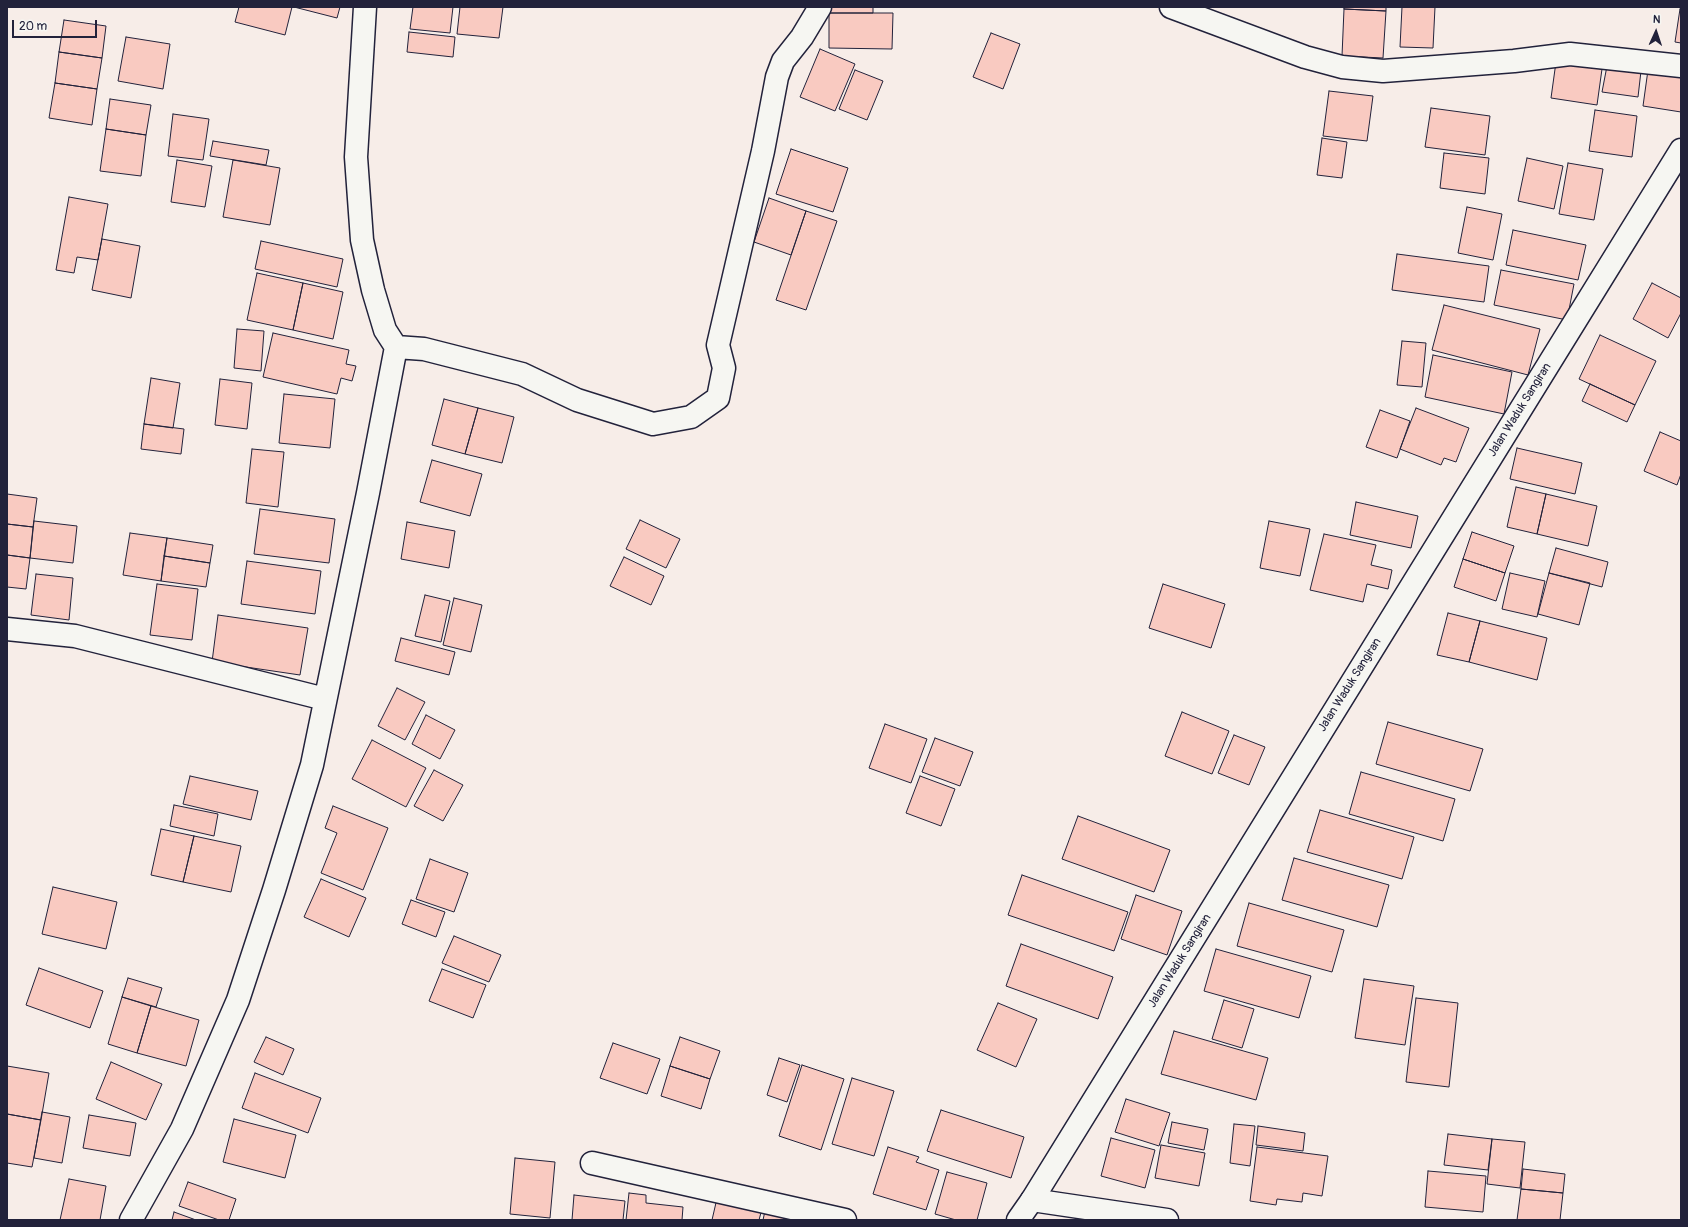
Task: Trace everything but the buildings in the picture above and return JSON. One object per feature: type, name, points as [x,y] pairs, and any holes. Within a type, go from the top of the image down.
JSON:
[{"type":"street","points":[[131,1220],[182,1129],[238,1000],[312,766],[396,347],[385,330],[373,290],[362,240],[356,158],[365,7]]},
{"type":"street","points":[[396,347],[424,349],[522,374],[577,400],[653,424],[691,416],[718,398],[724,368],[718,345],[763,150],[777,77],[783,60],[802,37],[820,7]]},
{"type":"street","points":[[1171,7],[1305,57],[1342,67],[1383,71],[1514,61],[1570,54],[1681,66]]},
{"type":"street","name":"Jalan Waduk Sangiran","points":[[1018,1220],[1032,1200],[1681,150]]},
{"type":"street","points":[[7,629],[74,636],[325,699]]},
{"type":"street","points":[[592,1163],[846,1220]]},
{"type":"street","points":[[1032,1200],[1167,1220]]}]
